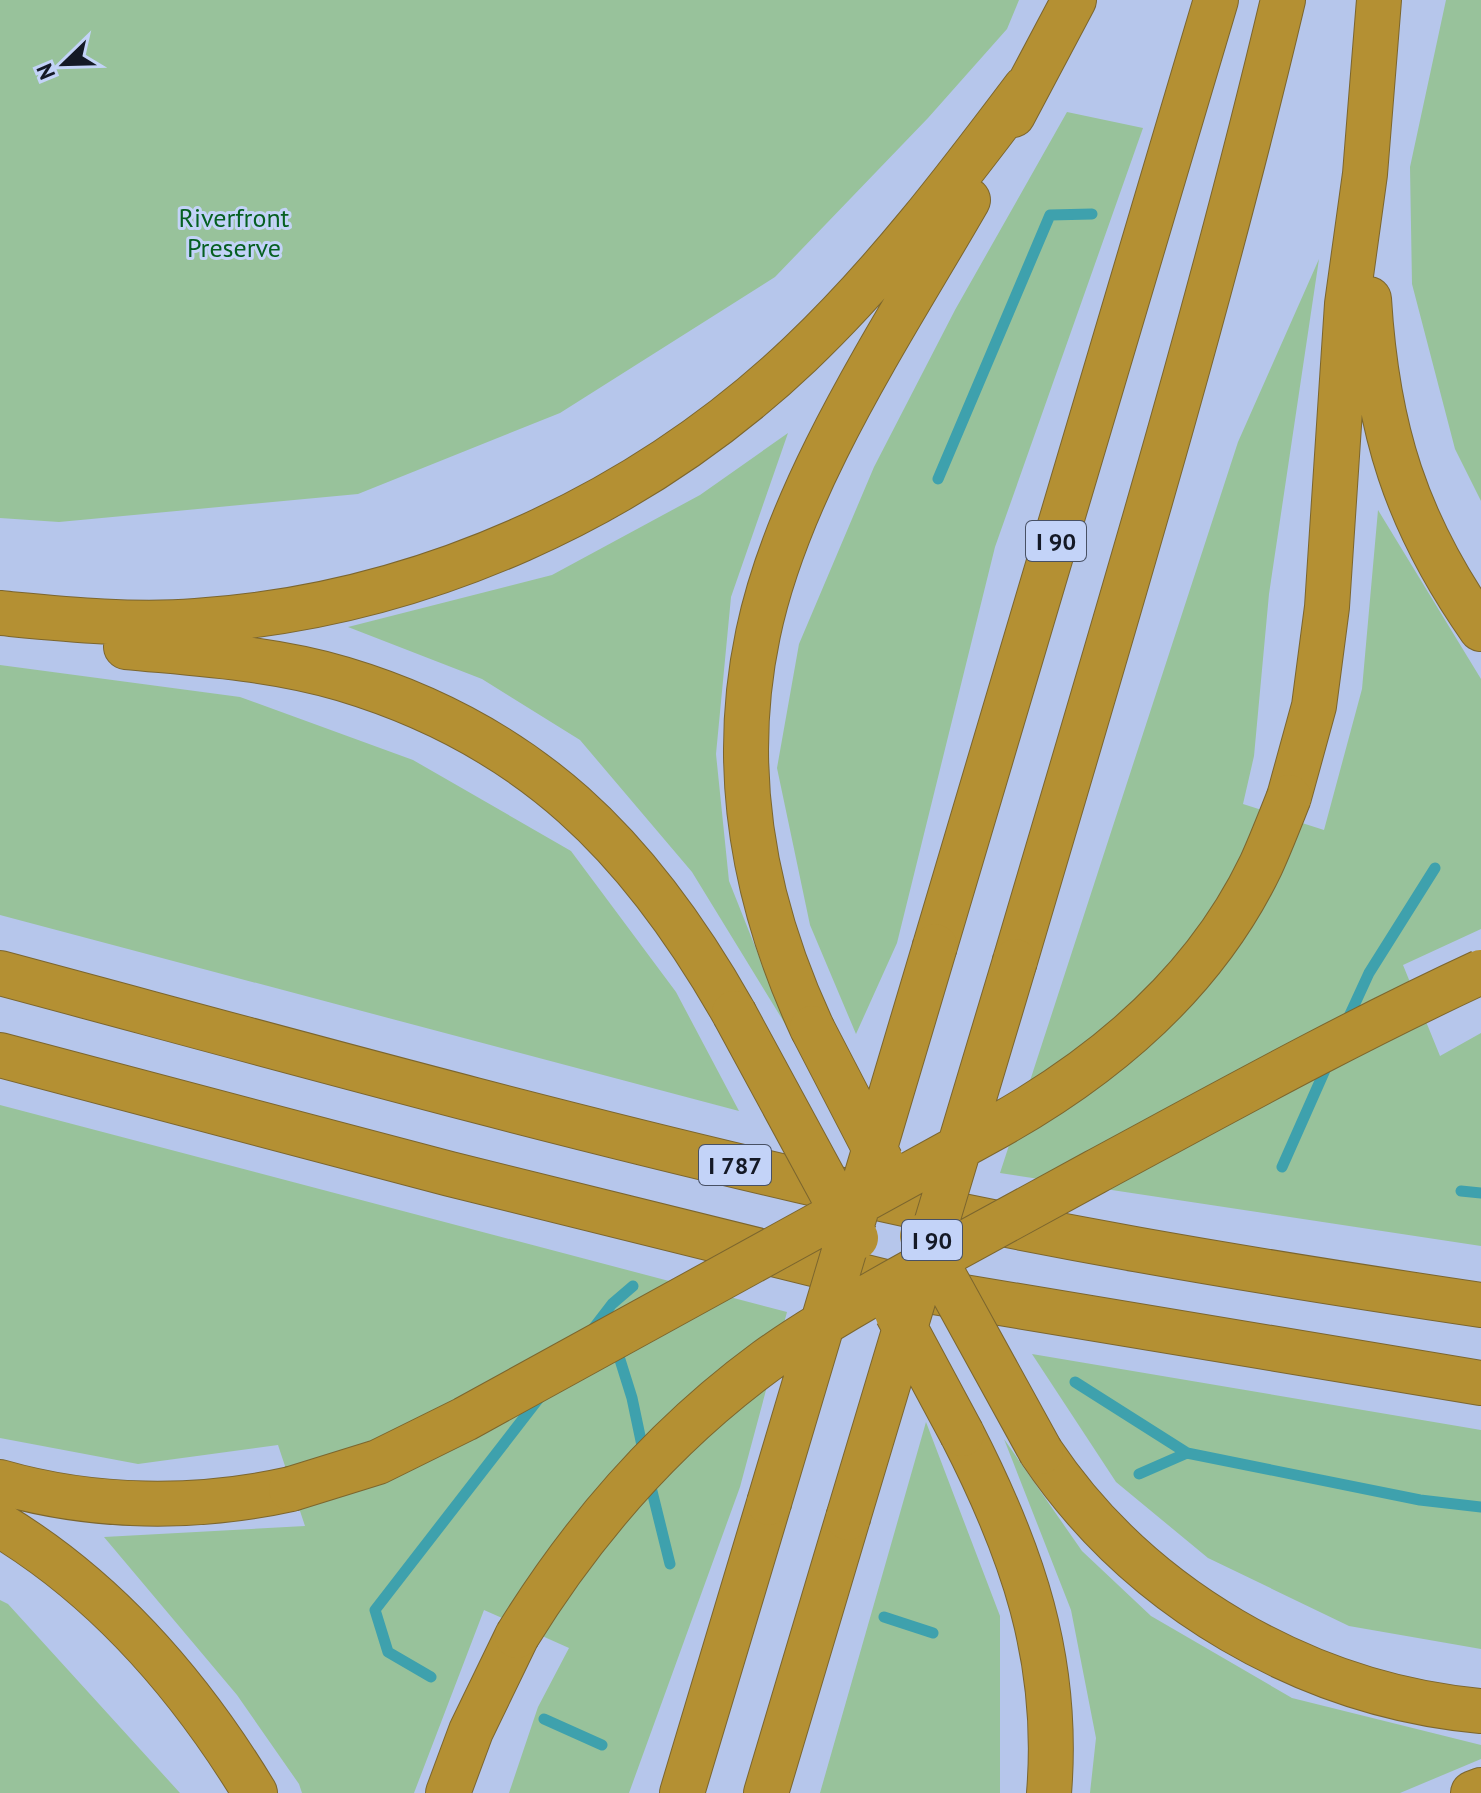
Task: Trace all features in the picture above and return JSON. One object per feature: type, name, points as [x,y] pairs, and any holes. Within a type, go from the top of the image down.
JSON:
[{"type":"highway","points":[[1074,0],[1025,88],[993,156],[837,431],[781,554],[758,634],[749,690],[745,757],[753,847],[770,923],[812,1028],[992,1365],[1041,1452],[1084,1509],[1135,1560],[1190,1604],[1257,1644],[1296,1663],[1376,1691],[1454,1709],[1481,1711]]},
{"type":"highway","name":"I 90","points":[[682,1793],[1216,0]]},
{"type":"highway","name":"I 90","points":[[766,1793],[1173,429],[1247,151],[1283,0]]},
{"type":"highway","points":[[0,1482],[66,1497],[146,1503],[250,1498],[336,1477],[378,1462],[437,1433],[982,1135],[1075,1080],[1135,1031],[1193,972],[1242,899],[1260,865],[1289,797],[1314,706],[1322,645],[1347,304],[1365,174],[1379,0]]},
{"type":"highway","points":[[0,613],[146,622],[195,621],[303,607],[354,596],[448,568],[590,507],[710,430],[799,355],[865,289],[910,238],[1025,88]]},
{"type":"highway","points":[[1365,174],[1372,343],[1380,402],[1390,442],[1410,504],[1432,551],[1481,629]]},
{"type":"highway","points":[[0,634],[200,654],[299,668],[341,678],[437,713],[532,770],[573,802],[610,837],[672,913],[700,954],[962,1434],[1002,1514],[1035,1616],[1043,1656],[1049,1706],[1049,1793]]},
{"type":"highway","points":[[448,1793],[471,1731],[517,1636],[573,1551],[615,1499],[662,1449],[767,1360],[831,1318],[993,1227],[1362,1029],[1481,972]]},
{"type":"highway","name":"I 787","points":[[0,973],[649,1145],[802,1181],[1094,1242],[1481,1305]]},
{"type":"highway","points":[[0,1055],[465,1178],[910,1288],[1481,1383]]},
{"type":"highway","points":[[0,1525],[51,1559],[132,1628],[198,1707],[255,1793]]},
{"type":"highway","points":[[1473,1793],[1481,1790]]},
{"type":"green space","name":"Riverfront Preserve","points":[[0,0],[1019,0],[1007,29],[928,118],[775,277],[560,413],[358,494],[59,522],[0,518]]},
{"type":"green space","points":[[1446,0],[1481,0],[1481,501],[1455,449],[1412,284],[1410,167]]},
{"type":"green space","points":[[1067,112],[1143,128],[995,547],[897,943],[856,1034],[810,925],[777,768],[799,644],[874,467],[955,310]]},
{"type":"green space","points":[[1319,259],[1269,594],[1254,756],[1243,804],[1324,830],[1362,689],[1378,510],[1481,679],[1481,929],[1403,965],[1440,1056],[1481,1033],[1481,1246],[1000,1173],[1238,442]]},
{"type":"green space","points":[[788,433],[731,597],[716,754],[729,881],[787,1027],[692,872],[580,740],[482,679],[348,627],[552,575],[700,495]]},
{"type":"green space","points":[[0,665],[240,697],[413,760],[571,851],[676,992],[739,1111],[0,915]]},
{"type":"green space","points":[[0,1105],[787,1312],[740,1487],[629,1793],[509,1793],[538,1707],[569,1648],[484,1610],[414,1793],[302,1793],[299,1784],[237,1695],[104,1537],[305,1526],[278,1445],[138,1464],[0,1438]]},
{"type":"green space","points":[[1032,1354],[1481,1430],[1481,1649],[1349,1626],[1208,1558],[1116,1482]]},
{"type":"green space","points":[[926,1422],[1000,1616],[1000,1793],[820,1793]]},
{"type":"green space","points":[[1004,1439],[1082,1551],[1151,1616],[1292,1698],[1481,1745],[1481,1759],[1400,1793],[1090,1793],[1096,1738],[1071,1610]]},
{"type":"green space","points":[[0,1600],[8,1604],[180,1793],[0,1793]]},
{"type":"waterway","points":[[938,479],[1050,215],[1092,214]]},
{"type":"waterway","points":[[1346,1023],[1369,973],[1435,868]]},
{"type":"waterway","points":[[1282,1167],[1329,1061]]},
{"type":"waterway","points":[[1461,1191],[1481,1193]]},
{"type":"waterway","points":[[592,1330],[612,1304],[633,1286]]},
{"type":"waterway","points":[[616,1347],[632,1398],[644,1455]]},
{"type":"waterway","points":[[1075,1382],[1187,1453]]},
{"type":"waterway","points":[[431,1677],[388,1652],[375,1610],[540,1397]]},
{"type":"waterway","points":[[1139,1474],[1187,1453],[1420,1500],[1481,1507]]},
{"type":"waterway","points":[[649,1479],[670,1564]]},
{"type":"waterway","points":[[884,1617],[933,1633]]},
{"type":"waterway","points":[[544,1719],[602,1745]]}]
